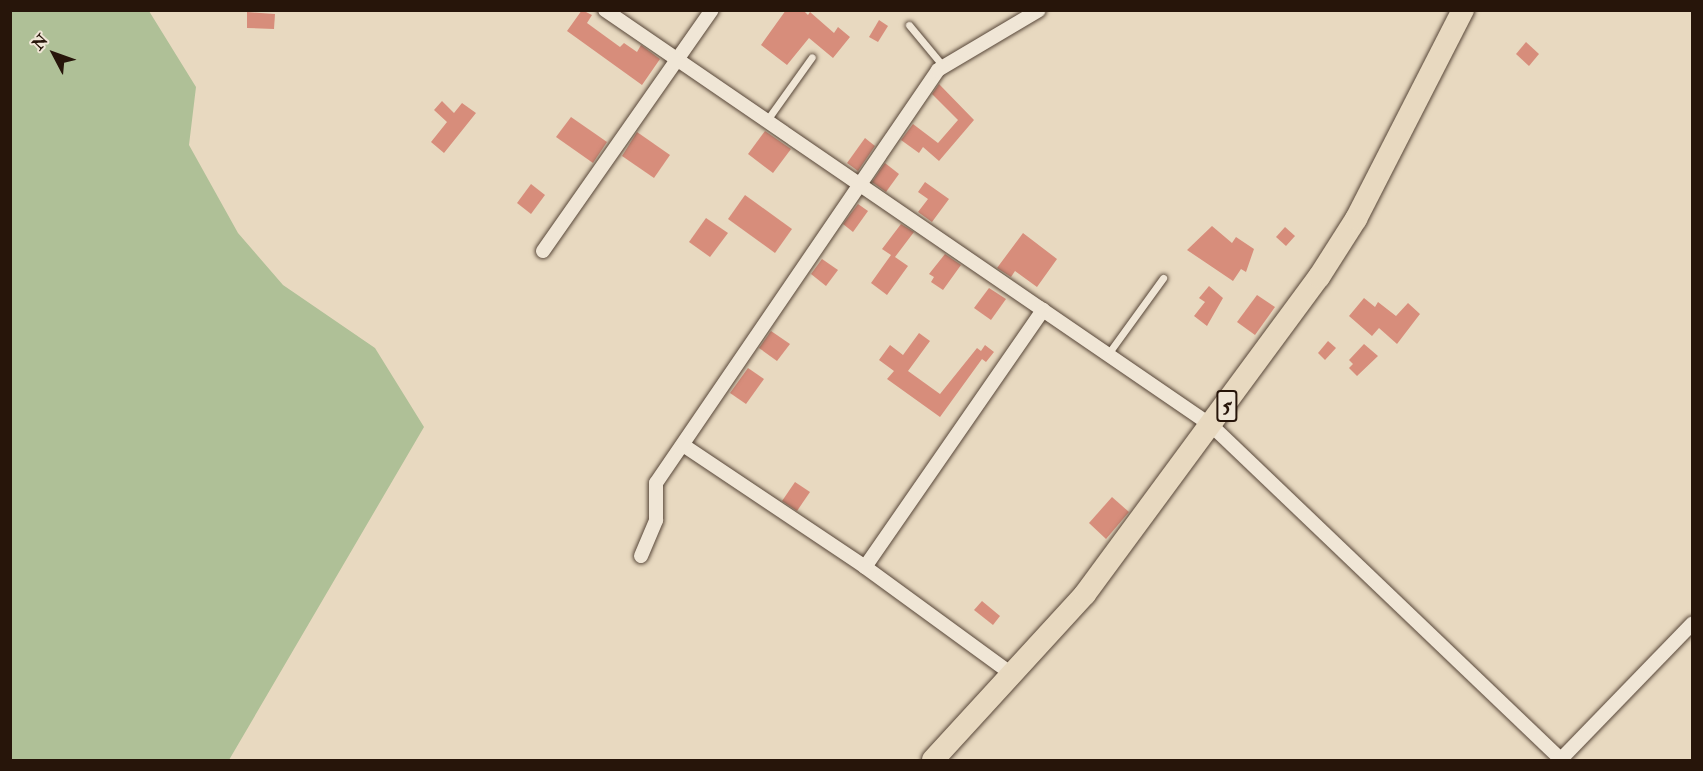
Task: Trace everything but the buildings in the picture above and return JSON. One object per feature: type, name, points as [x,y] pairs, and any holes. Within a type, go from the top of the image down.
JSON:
[{"type":"main road","name":"5","points":[[933,760],[1085,594],[1212,426],[1319,277],[1356,219],[1462,10]]},
{"type":"street","points":[[605,10],[1212,426],[1561,760],[1692,624]]},
{"type":"street","points":[[543,251],[712,10]]},
{"type":"street","points":[[641,556],[656,520],[656,483],[943,66],[1039,10]]},
{"type":"street","points":[[865,567],[1043,310]]},
{"type":"street","points":[[683,445],[865,567],[1013,675]]},
{"type":"lane","points":[[909,25],[943,66]]},
{"type":"lane","points":[[767,120],[812,57]]},
{"type":"lane","points":[[1108,354],[1163,278]]},
{"type":"green space","points":[[10,11],[149,11],[196,87],[189,145],[238,233],[283,285],[375,348],[424,427],[229,760],[11,760]]}]
